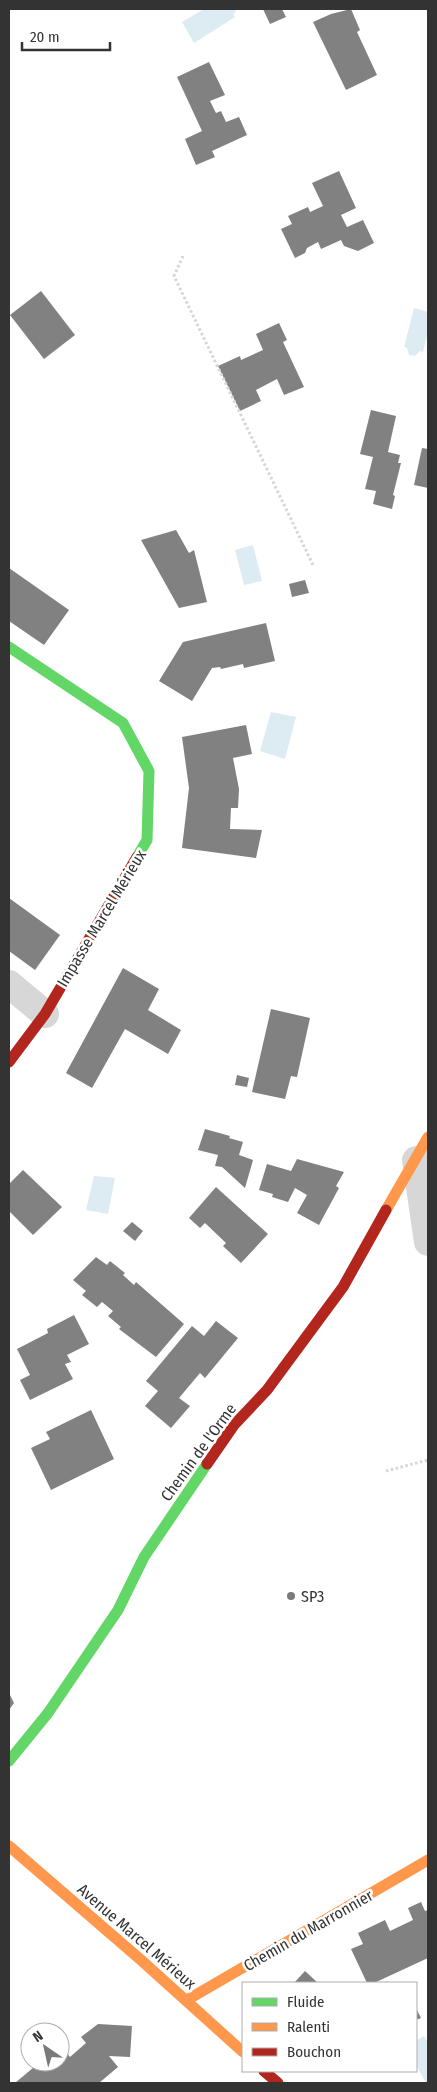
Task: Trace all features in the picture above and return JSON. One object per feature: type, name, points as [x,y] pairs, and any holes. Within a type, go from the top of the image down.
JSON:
[{"type":"street","name":"Impasse Marcel Mérieux","points":[[9,647],[123,723],[149,771],[147,840],[45,1014],[9,1062]]},
{"type":"street","points":[[9,984],[45,1014]]},
{"type":"street","points":[[422,1148],[428,1242]]},
{"type":"street","name":"Chemin de l'Orme","points":[[9,1761],[48,1713],[118,1610],[144,1557],[234,1425],[267,1390],[343,1287],[422,1148]]},
{"type":"street","name":"Avenue Marcel Mérieux","points":[[9,1846],[187,2000],[242,2051]]},
{"type":"street","name":"Chemin du Marronnier","points":[[187,2000],[428,1860]]},
{"type":"street","points":[[265,2072],[278,2083]]},
{"type":"path","points":[[183,256],[174,276],[314,567]]},
{"type":"path","points":[[386,1471],[428,1460]]},
{"type":"shaded area","points":[[204,9],[237,9],[233,15],[235,17],[194,43],[182,22]]},
{"type":"shaded area","points":[[414,308],[428,312],[428,331],[423,352],[420,351],[415,356],[409,355],[407,348],[404,347]]},
{"type":"shaded area","points":[[253,545],[262,581],[244,585],[235,550]]},
{"type":"shaded area","points":[[271,712],[296,717],[285,759],[260,751]]},
{"type":"shaded area","points":[[94,1176],[115,1178],[108,1214],[86,1210]]},
{"type":"shaded area","points":[[424,2036],[428,2043],[428,2083],[426,2083],[417,2067],[417,2040]]},
{"type":"building","points":[[263,9],[282,9],[286,17],[270,24]]},
{"type":"building","points":[[351,9],[360,30],[357,32],[377,75],[346,90],[313,22],[331,14]]},
{"type":"building","points":[[209,62],[225,95],[210,101],[216,113],[221,111],[226,122],[239,117],[247,135],[212,151],[215,157],[196,165],[185,139],[202,131],[177,77]]},
{"type":"building","points":[[339,171],[356,208],[341,215],[347,227],[363,220],[374,243],[358,251],[344,246],[341,240],[321,249],[318,242],[307,248],[305,253],[295,258],[281,229],[292,224],[288,216],[308,207],[310,212],[323,206],[312,183]]},
{"type":"building","points":[[41,291],[75,335],[44,359],[10,315]]},
{"type":"building","points":[[279,323],[287,340],[283,342],[304,387],[284,395],[277,379],[256,390],[261,401],[240,411],[218,366],[240,356],[241,360],[263,350],[256,334]]},
{"type":"building","points":[[371,410],[396,416],[388,452],[400,455],[398,463],[401,463],[393,495],[395,496],[392,509],[373,504],[376,491],[365,489],[373,457],[360,454]]},
{"type":"building","points":[[422,448],[428,449],[428,488],[414,485]]},
{"type":"building","points":[[176,530],[189,553],[194,550],[207,602],[179,608],[141,540]]},
{"type":"building","points":[[9,568],[69,610],[44,645],[9,621]]},
{"type":"building","points":[[305,580],[309,593],[292,597],[289,584]]},
{"type":"building","points":[[266,623],[275,661],[244,668],[243,664],[221,669],[220,667],[212,668],[192,701],[159,681],[183,642]]},
{"type":"building","points":[[246,725],[252,754],[233,758],[239,789],[238,808],[231,808],[230,829],[262,830],[256,858],[182,848],[189,788],[182,737]]},
{"type":"building","points":[[9,898],[60,935],[35,970],[9,951]]},
{"type":"building","points":[[123,968],[159,989],[148,1010],[181,1030],[168,1054],[125,1029],[92,1088],[66,1073]]},
{"type":"building","points":[[271,1009],[310,1018],[297,1077],[291,1076],[285,1099],[252,1092]]},
{"type":"building","points":[[237,1075],[249,1078],[247,1087],[235,1085]]},
{"type":"building","points":[[205,1129],[243,1142],[239,1155],[253,1160],[245,1188],[222,1167],[215,1166],[218,1155],[198,1150]]},
{"type":"building","points":[[297,1159],[344,1172],[336,1186],[339,1188],[319,1225],[297,1213],[307,1195],[295,1188],[288,1202],[272,1197],[273,1194],[259,1190],[267,1164],[291,1171]]},
{"type":"building","points":[[23,1170],[62,1207],[33,1235],[9,1211],[9,1184]]},
{"type":"building","points":[[216,1187],[268,1234],[241,1263],[223,1246],[226,1243],[205,1223],[200,1228],[189,1218]]},
{"type":"building","points":[[132,1222],[143,1231],[135,1241],[123,1231]]},
{"type":"building","points":[[96,1257],[107,1265],[110,1261],[125,1273],[123,1275],[134,1285],[136,1282],[184,1324],[156,1357],[119,1329],[121,1327],[108,1316],[113,1311],[102,1302],[97,1307],[82,1295],[86,1291],[73,1280]]},
{"type":"building","points":[[74,1315],[89,1344],[67,1355],[71,1362],[65,1364],[73,1379],[30,1400],[20,1380],[30,1375],[17,1349],[48,1333],[47,1329]]},
{"type":"building","points":[[216,1321],[238,1338],[205,1378],[200,1373],[179,1398],[190,1406],[171,1428],[145,1406],[158,1391],[146,1381],[192,1326],[204,1336]]},
{"type":"building","points":[[91,1410],[114,1459],[51,1490],[31,1448],[50,1439],[46,1432]]},
{"type":"building","points":[[9,1693],[14,1703],[9,1710]]},
{"type":"building","points":[[421,1902],[425,1911],[428,1910],[428,1958],[376,1982],[367,1982],[351,1949],[363,1944],[358,1933],[385,1920],[390,1931],[413,1920],[408,1908]]},
{"type":"building","points":[[305,1971],[317,1982],[295,1982]]},
{"type":"building","points":[[417,2010],[421,2018],[417,2020]]},
{"type":"building","points":[[98,2024],[132,2026],[130,2057],[109,2056],[118,2067],[99,2083],[15,2083],[28,2072],[70,2072],[70,2057],[86,2043],[81,2037]]},
{"type":"traffic: fast","points":[[9,647],[123,723],[149,771],[147,840],[137,857]]},
{"type":"traffic: fast","points":[[9,1761],[48,1713],[118,1610],[144,1557],[207,1464]]},
{"type":"traffic: slow","points":[[386,1210],[428,1137]]},
{"type":"traffic: slow","points":[[9,1846],[141,1960],[242,2051]]},
{"type":"traffic: slow","points":[[187,2000],[428,1860]]},
{"type":"traffic: jam","points":[[9,1062],[45,1014],[137,857]]},
{"type":"traffic: jam","points":[[207,1464],[234,1425],[267,1390],[343,1287],[386,1210]]},
{"type":"traffic: jam","points":[[265,2072],[278,2083]]},
{"type":"place","name":"SP3","points":[[291,1596]]}]
